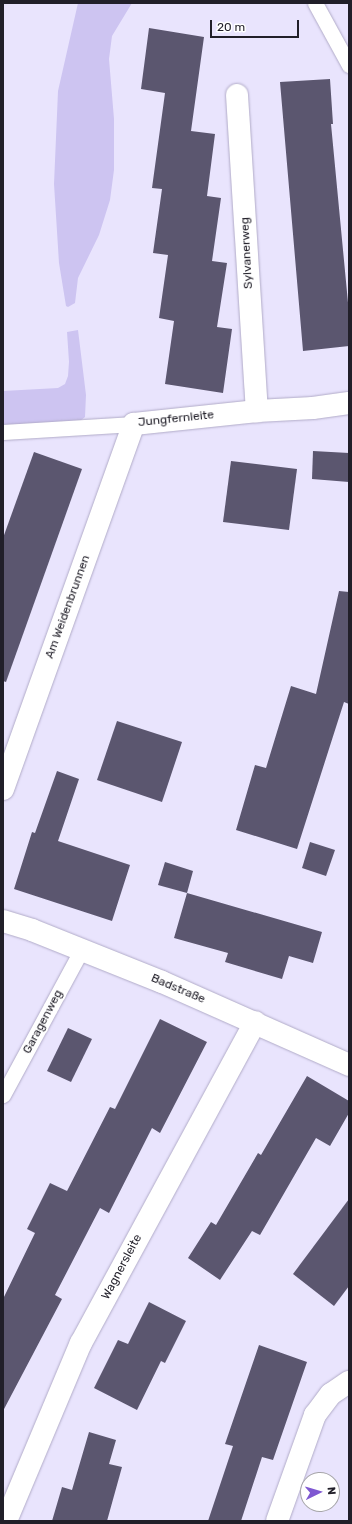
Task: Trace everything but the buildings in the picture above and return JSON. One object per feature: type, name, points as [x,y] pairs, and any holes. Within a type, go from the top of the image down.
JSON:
[{"type":"street","name":"Sylvanerweg","points":[[237,95],[256,411]]},
{"type":"street","name":"Jungfernleite","points":[[134,424],[256,411],[313,408],[349,403]]},
{"type":"street","name":"Am Weidenbrunnen","points":[[3,789],[134,424]]},
{"type":"street","name":"Badstraße","points":[[3,921],[82,949],[255,1022],[349,1064]]},
{"type":"street","name":"Wagnersleite","points":[[6,1521],[81,1343],[255,1022]]},
{"type":"street","points":[[277,1521],[315,1415],[331,1394],[349,1382]]},
{"type":"lane","points":[[316,3],[349,65]]},
{"type":"lane","name":"Jungfernleite","points":[[3,432],[134,424]]},
{"type":"lane","name":"Garagenweg","points":[[3,1095],[82,949]]},
{"type":"shaded area","points":[[78,3],[132,3],[112,36],[109,59],[114,119],[114,170],[110,200],[99,235],[78,278],[75,303],[68,307],[66,306],[59,263],[54,184],[58,91]]},
{"type":"shaded area","points":[[78,330],[86,395],[85,417],[80,421],[3,425],[3,391],[58,388],[65,384],[68,376],[69,362],[67,332]]}]
